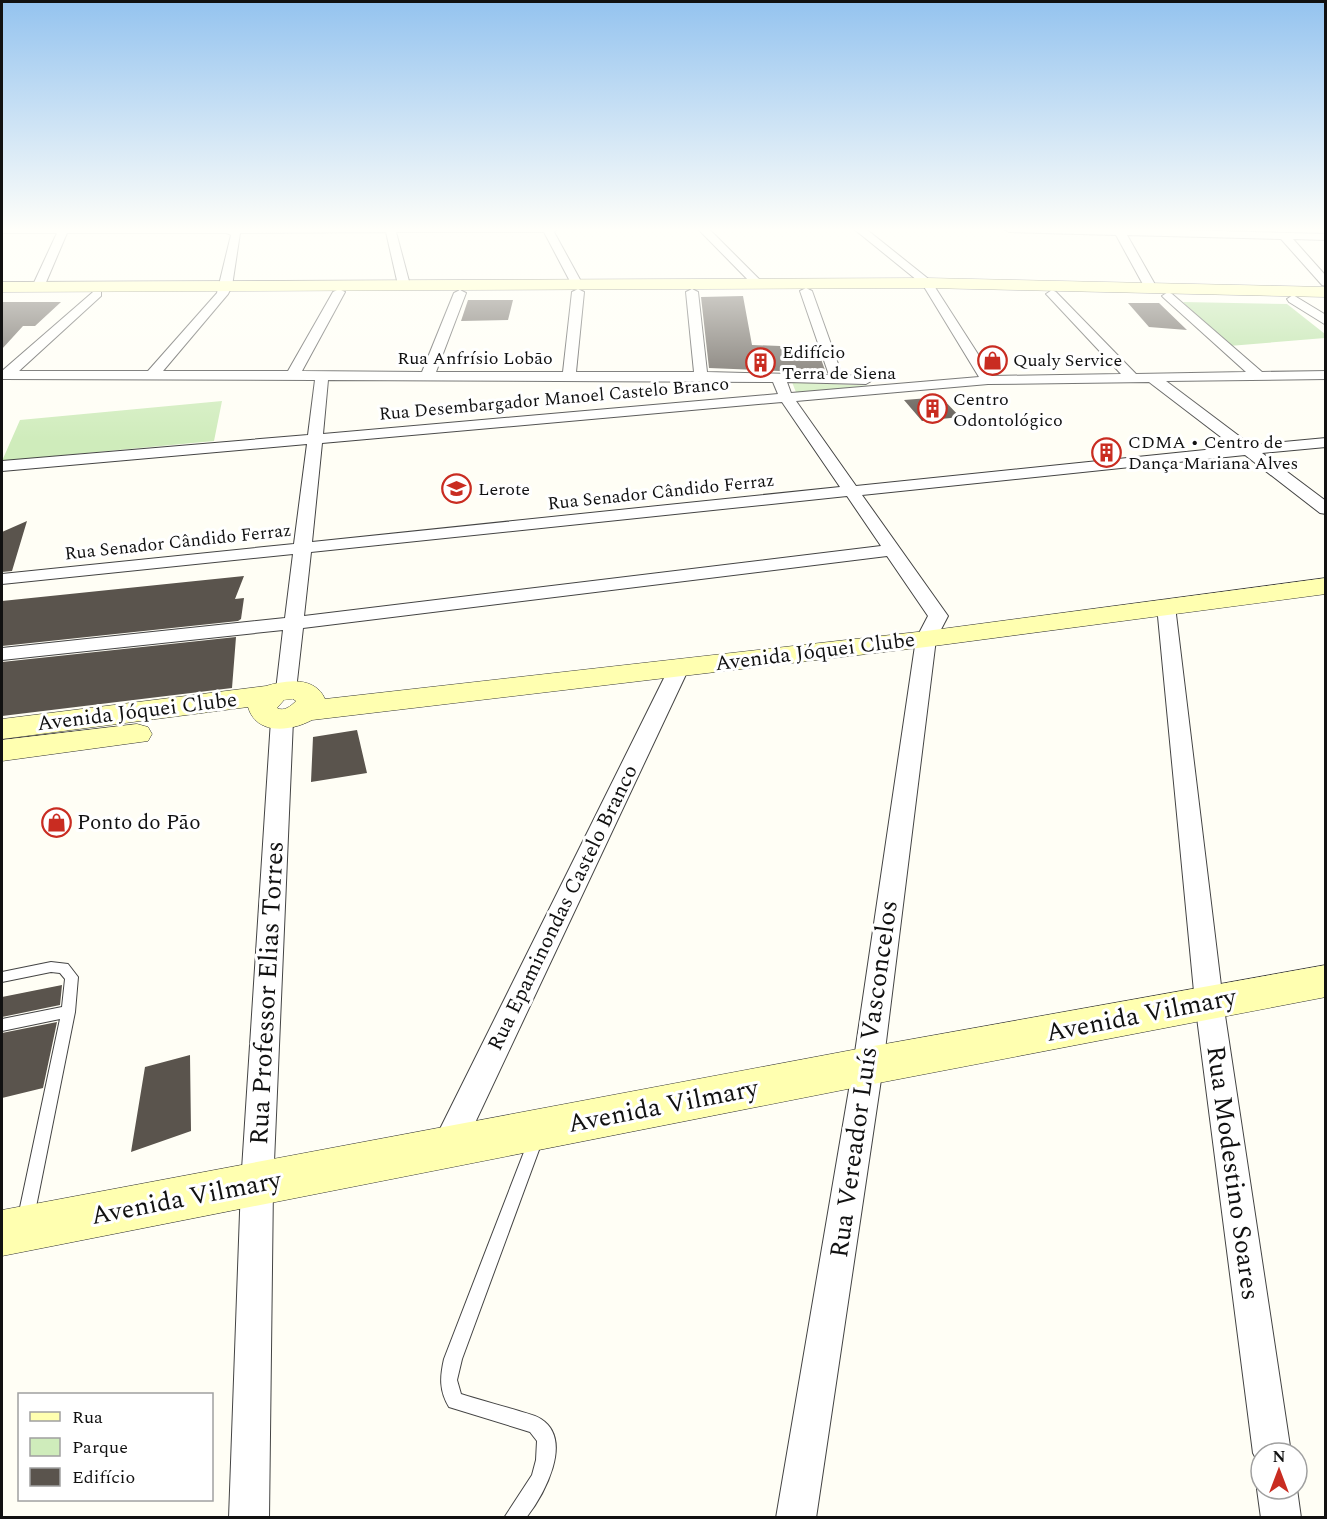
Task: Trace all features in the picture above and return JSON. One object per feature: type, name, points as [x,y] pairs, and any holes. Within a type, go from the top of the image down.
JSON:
[{"type":"main road","name":"Avenida Jóquei Clube","points":[[2,729],[679,668],[932,627],[1326,568]]},
{"type":"main road","name":"Avenida Jóquei Clube","points":[[2,751],[287,704],[932,627],[1166,606],[1326,586]]},
{"type":"main road","name":"Avenida Vilmary","points":[[12,1231],[868,1066],[1326,981]]},
{"type":"street","points":[[4,375],[90,300]]},
{"type":"street","points":[[153,374],[216,300]]},
{"type":"street","points":[[293,375],[335,300]]},
{"type":"street","points":[[427,376],[457,300]]},
{"type":"street","points":[[569,376],[576,300]]},
{"type":"street","points":[[693,300],[701,375]]},
{"type":"street","points":[[809,300],[837,379]]},
{"type":"street","points":[[937,300],[987,380]]},
{"type":"street","points":[[1058,300],[1131,376]]},
{"type":"street","points":[[1172,300],[1257,375]]},
{"type":"street","points":[[1294,300],[1326,321]]},
{"type":"street","name":"Rua Anfrísio Lobão","points":[[4,375],[701,375],[949,385]]},
{"type":"street","name":"Rua Professor Elias Torres","points":[[249,1518],[257,1185],[287,704],[293,623],[322,375]]},
{"type":"street","name":"Rua Desembargador Manoel Castelo Branco","points":[[2,466],[987,380],[1131,376],[1326,375]]},
{"type":"street","points":[[1150,376],[1326,509]]},
{"type":"street","points":[[778,377],[788,399],[892,550],[932,627]]},
{"type":"street","name":"Rua Senador Cândido Ferraz","points":[[2,579],[1326,442]]},
{"type":"street","points":[[2,654],[293,623],[892,550]]},
{"type":"street","name":"Rua Modestino Soares","points":[[1166,606],[1209,1002],[1270,1441]]},
{"type":"street","name":"Rua Vereador Luís Vasconcelos","points":[[796,1518],[868,1066],[932,627]]},
{"type":"street","name":"Rua Epaminondas Castelo Branco","points":[[447,1148],[679,668]]},
{"type":"street","points":[[1279,1501],[1281,1518]]},
{"type":"lane","points":[[2,977],[51,967],[63,968],[72,977],[68,1012],[12,1231]]},
{"type":"lane","points":[[2,1025],[68,1012]]},
{"type":"lane","points":[[513,1518],[531,1498],[545,1466],[546,1437],[534,1425],[455,1401],[449,1391],[448,1379],[453,1359],[540,1130]]},
{"type":"green space","points":[[1183,302],[1287,304],[1325,334],[1325,338],[1229,346]]},
{"type":"green space","points":[[792,382],[896,387],[797,395]]},
{"type":"green space","points":[[222,401],[214,441],[2,461],[20,420]]},
{"type":"building","points":[[468,300],[513,300],[508,320],[461,321]]},
{"type":"building","points":[[701,300],[744,300],[752,345],[780,346],[821,359],[826,373],[709,368]]},
{"type":"building","points":[[2,302],[61,302],[35,326],[23,326],[2,349]]},
{"type":"building","points":[[1128,303],[1159,303],[1187,330],[1149,327]]},
{"type":"building","name":"Centro Odontológico","points":[[941,397],[960,417],[922,421],[904,400]]},
{"type":"building","points":[[27,521],[12,571],[2,572],[2,532]]},
{"type":"building","points":[[244,576],[235,599],[244,598],[241,619],[238,621],[2,646],[2,601]]},
{"type":"building","points":[[236,637],[232,688],[2,716],[2,662]]},
{"type":"building","points":[[357,730],[367,773],[311,782],[313,737]]},
{"type":"building","points":[[62,985],[60,1005],[2,1017],[2,997]]},
{"type":"building","points":[[57,1022],[43,1088],[2,1098],[2,1033]]},
{"type":"building","points":[[190,1055],[191,1131],[131,1152],[145,1067]]},
{"type":"place","name":"Qualy Service","points":[[992,360]]},
{"type":"place","name":"Edifício Terra de Siena","points":[[761,362]]},
{"type":"place","name":"Centro Odontológico","points":[[932,409]]},
{"type":"place","name":"CDMA • Centro de Dança Mariana Alves","points":[[1107,452]]},
{"type":"place","name":"Lerote","points":[[457,489]]},
{"type":"place","name":"Ponto do Pão","points":[[56,823]]}]
